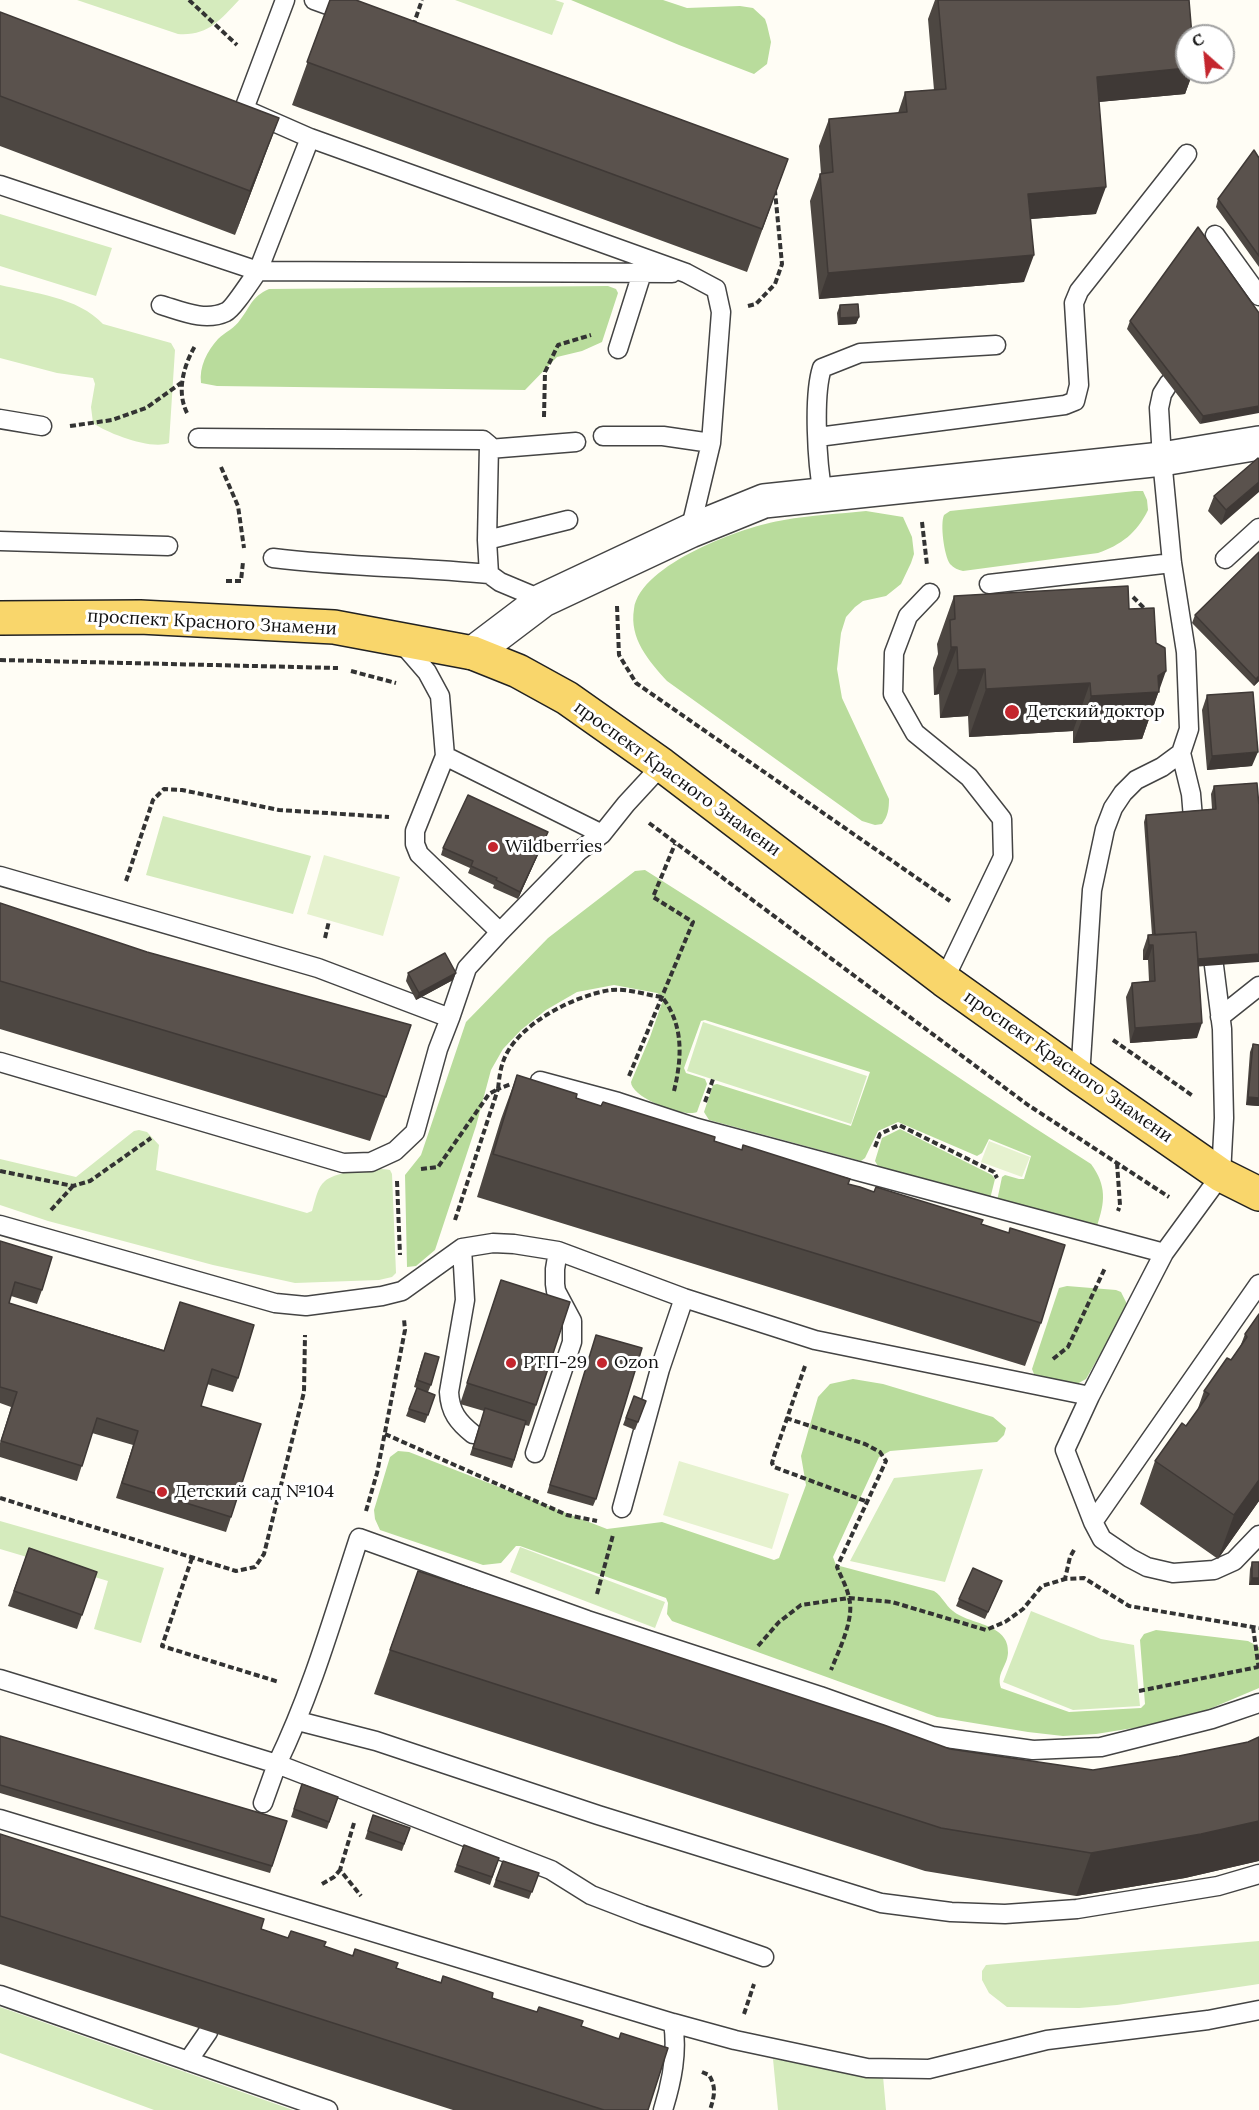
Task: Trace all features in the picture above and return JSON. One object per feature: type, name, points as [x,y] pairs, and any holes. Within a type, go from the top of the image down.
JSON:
[{"type":"main road","name":"проспект Красного Знамени","points":[[0,618],[140,617],[334,627],[473,653],[518,671],[567,698],[662,765],[944,980],[1080,1077],[1221,1175],[1259,1194]]},
{"type":"street","points":[[473,653],[543,600],[690,531],[764,501],[1162,459],[1259,443]]},
{"type":"lane","points":[[244,109],[285,0]]},
{"type":"lane","points":[[314,0],[410,35]]},
{"type":"lane","points":[[222,101],[310,138],[686,273],[716,289],[721,312],[711,442],[690,531]]},
{"type":"lane","points":[[161,305],[197,315],[211,316],[228,312],[258,271],[310,138]]},
{"type":"lane","points":[[818,437],[1065,405],[1075,401],[1079,385],[1074,303],[1079,291],[1187,154]]},
{"type":"lane","points":[[0,184],[258,271],[686,273]]},
{"type":"lane","points":[[1215,235],[1259,296]]},
{"type":"lane","points":[[618,349],[642,273]]},
{"type":"lane","points":[[823,494],[818,437],[818,383],[822,368],[860,353],[996,345]]},
{"type":"lane","points":[[1080,1077],[1092,890],[1105,829],[1113,808],[1123,793],[1136,780],[1162,767],[1181,753],[1190,729],[1183,637],[1172,562],[1162,459],[1159,408],[1161,394],[1169,383]]},
{"type":"lane","points":[[0,419],[42,426]]},
{"type":"lane","points":[[603,436],[663,435],[711,442]]},
{"type":"lane","points":[[198,438],[476,439],[489,445],[487,540],[489,574]]},
{"type":"lane","points":[[489,449],[576,442]]},
{"type":"lane","points":[[487,540],[568,520]]},
{"type":"lane","points":[[1225,559],[1259,528]]},
{"type":"lane","points":[[0,541],[168,546]]},
{"type":"lane","points":[[273,558],[323,564],[437,569],[489,574],[500,582],[543,600]]},
{"type":"lane","points":[[989,584],[1172,562]]},
{"type":"lane","points":[[930,593],[908,616],[897,644],[894,653],[893,694],[915,733],[969,777],[1002,819],[1003,857],[944,980]]},
{"type":"lane","points":[[398,639],[427,672],[440,696],[445,756],[415,831],[415,844],[419,854],[500,932]]},
{"type":"lane","points":[[1181,753],[1191,794],[1193,818]]},
{"type":"lane","points":[[445,756],[602,834]]},
{"type":"lane","points":[[0,1062],[343,1163],[371,1162],[395,1151],[415,1132],[440,1041],[467,968],[579,851],[602,834],[662,765]]},
{"type":"lane","points":[[0,876],[318,968],[450,1018]]},
{"type":"lane","points":[[1209,919],[1220,1017],[1224,1118],[1221,1175],[1164,1253],[1090,1396],[1065,1450],[1102,1539],[1148,1567],[1173,1573],[1214,1570],[1234,1561],[1259,1535]]},
{"type":"lane","points":[[1220,1017],[1259,986]]},
{"type":"lane","points":[[540,1081],[618,1102],[668,1119],[1164,1253]]},
{"type":"lane","points":[[0,1225],[275,1303],[306,1306],[382,1296],[402,1291],[462,1248],[493,1243],[514,1244],[558,1251],[684,1298],[815,1340],[1090,1396]]},
{"type":"lane","points":[[462,1248],[465,1300],[449,1392],[450,1406],[459,1423],[473,1434]]},
{"type":"lane","points":[[535,1453],[572,1342],[572,1321],[556,1292],[555,1269],[558,1251]]},
{"type":"lane","points":[[1093,1522],[1259,1284]]},
{"type":"lane","points":[[619,1517],[660,1369],[684,1298]]},
{"type":"lane","points":[[263,1803],[277,1764],[298,1721],[359,1538],[587,1620],[820,1696],[932,1736],[1033,1750],[1101,1747],[1212,1719],[1259,1703]]},
{"type":"lane","points":[[0,1679],[277,1764],[551,1870],[591,1895],[764,1956]]},
{"type":"lane","points":[[298,1721],[376,1741],[609,1818],[881,1903],[951,1912],[1005,1914],[1077,1909],[1218,1886],[1259,1874]]},
{"type":"lane","points":[[0,1819],[673,2023],[735,2040],[867,2068],[929,2069],[1047,2040],[1208,2020],[1259,2010]]},
{"type":"lane","points":[[244,1913],[246,1894]]},
{"type":"lane","points":[[0,1995],[328,2110]]},
{"type":"lane","points":[[663,2110],[675,2061],[676,2039],[673,2023]]},
{"type":"lane","points":[[189,2061],[208,2032]]},
{"type":"path","points":[[189,0],[238,46],[241,54]]},
{"type":"path","points":[[410,35],[422,0]]},
{"type":"path","points":[[721,312],[756,304],[775,284],[782,264],[774,184]]},
{"type":"path","points":[[543,445],[546,372],[558,345],[625,325]]},
{"type":"path","points":[[42,426],[70,426],[112,420],[146,408],[182,383]]},
{"type":"path","points":[[1092,572],[1128,593],[1170,633],[1183,637]]},
{"type":"path","points":[[622,597],[616,605],[619,655],[636,683],[975,918]]},
{"type":"path","points":[[0,660],[343,668],[440,696]]},
{"type":"path","points":[[116,909],[153,800],[164,789],[182,790],[279,810],[398,818],[415,831]]},
{"type":"path","points":[[626,804],[675,844],[1028,1105],[1192,1212]]},
{"type":"path","points":[[618,1102],[693,922],[653,897],[675,844]]},
{"type":"path","points":[[441,1263],[498,1089],[503,1060],[513,1043],[549,1013],[584,996],[614,989],[662,997],[671,1009],[679,1031],[679,1068],[668,1119]]},
{"type":"path","points":[[1085,1022],[1224,1118]]},
{"type":"path","points":[[417,1170],[438,1167],[489,1094],[515,1082],[540,1081]]},
{"type":"path","points":[[0,1171],[73,1186],[90,1181],[148,1138],[184,1137],[204,1122]]},
{"type":"path","points":[[866,1173],[880,1134],[899,1125],[994,1172],[998,1177],[992,1207]]},
{"type":"path","points":[[395,1151],[400,1260]]},
{"type":"path","points":[[1010,1380],[1037,1373],[1068,1347],[1104,1272],[1120,1205],[1117,1163]]},
{"type":"path","points":[[53,1218],[49,1214],[73,1186]]},
{"type":"path","points":[[0,1498],[236,1571],[255,1567],[264,1554],[304,1392],[306,1306]]},
{"type":"path","points":[[359,1538],[377,1473],[405,1330]]},
{"type":"path","points":[[794,1397],[774,1456],[772,1463],[774,1467],[868,1502]]},
{"type":"path","points":[[786,1418],[865,1444],[880,1452],[886,1461],[837,1567],[851,1609],[842,1643]]},
{"type":"path","points":[[385,1434],[567,1515],[619,1517],[587,1620]]},
{"type":"path","points":[[192,1558],[162,1647],[258,1676]]},
{"type":"path","points":[[1084,1578],[1129,1606],[1259,1628]]},
{"type":"path","points":[[751,1650],[758,1646],[779,1622],[801,1605],[849,1598],[892,1602],[986,1630],[1005,1622],[1023,1609],[1031,1596],[1042,1586],[1065,1579]]},
{"type":"path","points":[[1139,1691],[1258,1668],[1253,1627]]},
{"type":"path","points":[[361,1798],[340,1870],[374,1912],[369,1931]]},
{"type":"path","points":[[735,2040],[764,1956]]},
{"type":"path","points":[[675,2061],[709,2075],[715,2094],[710,2110]]},
{"type":"green space","points":[[77,0],[239,0],[219,21],[205,30],[178,34]]},
{"type":"green space","points":[[455,0],[555,0],[564,3],[552,35]]},
{"type":"green space","points":[[571,0],[663,0],[687,8],[740,6],[753,8],[765,19],[767,25],[771,42],[767,64],[754,74]]},
{"type":"green space","points":[[0,214],[112,248],[96,296],[0,266]]},
{"type":"green space","points":[[0,285],[54,297],[81,308],[103,324],[171,343],[175,350],[169,443],[161,445],[141,443],[109,432],[93,423],[91,407],[95,384],[93,378],[57,373],[0,358]]},
{"type":"green space","points":[[608,286],[616,289],[618,293],[602,342],[582,351],[557,357],[525,390],[217,386],[201,383],[203,365],[214,344],[238,323],[255,299],[269,289]]},
{"type":"green space","points":[[1143,491],[1147,500],[1148,510],[1144,518],[1128,537],[1098,553],[963,571],[953,567],[948,560],[942,525],[944,515],[950,511]]},
{"type":"green space","points":[[866,511],[903,517],[912,537],[914,554],[901,584],[886,596],[863,601],[855,607],[846,617],[841,633],[837,669],[842,698],[889,799],[886,818],[882,824],[875,825],[862,821],[667,681],[642,649],[637,640],[633,620],[634,609],[641,593],[654,577],[696,550],[766,524],[804,517]]},
{"type":"green space","points":[[163,816],[311,856],[293,914],[146,875]]},
{"type":"green space","points":[[324,855],[400,877],[383,936],[307,914]]},
{"type":"green space","points":[[645,870],[1091,1164],[1100,1180],[1103,1194],[1097,1226],[997,1201],[1002,1177],[1005,1175],[1024,1179],[1031,1156],[989,1139],[982,1153],[977,1156],[898,1122],[878,1131],[865,1158],[861,1161],[709,1120],[704,1112],[713,1085],[717,1084],[851,1126],[870,1072],[705,1020],[701,1021],[684,1068],[686,1073],[705,1079],[707,1084],[697,1112],[682,1112],[649,1100],[633,1088],[631,1082],[664,997],[657,993],[614,985],[577,992],[546,1010],[521,1030],[503,1049],[491,1070],[476,1126],[435,1250],[416,1266],[407,1267],[405,1175],[421,1155],[466,1022],[548,938],[635,871]]},
{"type":"green space","points":[[703,1022],[867,1076],[851,1124],[687,1071]]},
{"type":"green space","points":[[900,1129],[992,1175],[995,1179],[990,1199],[879,1168],[875,1161],[882,1138]]},
{"type":"green space","points":[[134,1131],[147,1132],[159,1145],[156,1170],[307,1213],[312,1211],[320,1187],[325,1181],[356,1171],[390,1170],[396,1273],[392,1277],[379,1280],[295,1283],[213,1265],[48,1221],[0,1205],[0,1159],[76,1177]]},
{"type":"green space","points":[[989,1141],[1030,1157],[1022,1177],[981,1162]]},
{"type":"green space","points":[[1067,1286],[1116,1290],[1121,1292],[1126,1302],[1126,1309],[1086,1379],[1075,1385],[1034,1374],[1032,1369],[1059,1288]]},
{"type":"green space","points":[[853,1379],[883,1384],[993,1417],[1006,1428],[1004,1435],[997,1442],[890,1451],[879,1457],[833,1557],[836,1565],[934,1591],[960,1616],[996,1630],[1007,1643],[1008,1653],[1000,1678],[1001,1688],[1069,1712],[1141,1708],[1145,1704],[1140,1640],[1144,1634],[1156,1630],[1248,1641],[1259,1647],[1259,1688],[1207,1710],[1152,1725],[1096,1734],[1063,1736],[937,1717],[672,1621],[667,1614],[666,1598],[520,1546],[516,1546],[501,1563],[483,1565],[380,1530],[375,1519],[374,1510],[390,1457],[398,1451],[409,1452],[607,1529],[662,1522],[774,1560],[779,1558],[806,1485],[801,1456],[818,1397],[830,1384]]},
{"type":"green space","points":[[679,1461],[789,1494],[772,1549],[663,1515]]},
{"type":"green space","points":[[983,1469],[945,1582],[850,1561],[894,1478]]},
{"type":"green space","points":[[0,1521],[164,1568],[141,1643],[94,1629],[108,1581],[0,1549]]},
{"type":"green space","points":[[520,1547],[665,1602],[655,1628],[510,1572]]},
{"type":"green space","points":[[1031,1611],[1101,1639],[1134,1645],[1140,1706],[1073,1710],[1003,1682]]},
{"type":"green space","points":[[1259,1941],[1259,1984],[1117,2005],[1079,2008],[1007,2007],[989,1993],[982,1980],[982,1971],[986,1965]]},
{"type":"green space","points":[[0,2007],[293,2110],[154,2110],[0,2053]]},
{"type":"green space","points":[[773,2059],[883,2076],[886,2110],[778,2110]]},
{"type":"building","points":[[330,0],[356,0],[788,159],[762,229],[307,62]]},
{"type":"building","points":[[938,0],[1189,0],[1191,24],[1175,24],[1175,69],[1097,77],[1106,187],[1028,194],[1034,255],[828,273],[820,174],[833,172],[829,119],[907,112],[905,92],[946,89]]},
{"type":"building","points":[[0,12],[279,118],[250,191],[0,96]]},
{"type":"building","points":[[1254,150],[1259,158],[1259,256],[1218,199]]},
{"type":"building","points":[[1198,227],[1259,313],[1259,406],[1203,416],[1130,321]]},
{"type":"building","points":[[858,304],[859,317],[840,318],[840,305]]},
{"type":"building","points":[[1258,458],[1259,482],[1226,510],[1214,496]]},
{"type":"building","points":[[1259,552],[1259,676],[1256,679],[1195,615]]},
{"type":"building","points":[[1128,586],[1129,609],[1154,608],[1156,643],[1165,648],[1166,671],[1158,676],[1159,692],[1091,696],[1090,683],[986,689],[985,669],[958,670],[957,647],[951,647],[950,620],[955,619],[954,596]]},
{"type":"building","points":[[1253,692],[1258,752],[1212,756],[1207,695]]},
{"type":"building","points":[[1257,783],[1259,954],[1198,959],[1196,932],[1155,935],[1146,815],[1216,809],[1214,786]]},
{"type":"building","name":"Wildberries","points":[[468,795],[548,832],[520,892],[471,866],[473,861],[443,848]]},
{"type":"building","points":[[0,903],[147,952],[411,1025],[386,1097],[0,981]]},
{"type":"building","points":[[1196,932],[1202,1023],[1135,1028],[1132,983],[1155,981],[1153,945],[1149,945],[1148,935]]},
{"type":"building","points":[[445,953],[456,973],[419,993],[408,973]]},
{"type":"building","points":[[1253,1044],[1259,1045],[1259,1098],[1248,1097]]},
{"type":"building","points":[[517,1075],[577,1094],[576,1098],[601,1106],[603,1102],[715,1137],[714,1141],[742,1150],[743,1145],[850,1179],[848,1184],[874,1192],[876,1187],[983,1220],[981,1224],[1009,1233],[1010,1228],[1065,1245],[1041,1323],[493,1154]]},
{"type":"building","points":[[0,1241],[52,1257],[42,1290],[15,1282],[9,1303],[164,1351],[180,1302],[254,1325],[238,1378],[212,1369],[201,1406],[261,1424],[231,1517],[122,1483],[138,1431],[97,1418],[82,1466],[1,1441],[17,1392],[0,1387]]},
{"type":"building","name":"РТП-29","points":[[501,1280],[570,1302],[536,1405],[467,1383]]},
{"type":"building","points":[[1259,1314],[1259,1480],[1234,1515],[1155,1461],[1182,1423],[1186,1426],[1209,1394],[1204,1391],[1227,1358],[1231,1360]]},
{"type":"building","points":[[596,1335],[642,1348],[596,1499],[550,1485]]},
{"type":"building","points":[[425,1353],[439,1357],[431,1385],[417,1380]]},
{"type":"building","points":[[417,1388],[435,1395],[428,1415],[409,1409]]},
{"type":"building","points":[[634,1396],[646,1401],[638,1422],[626,1418]]},
{"type":"building","points":[[485,1408],[526,1421],[514,1460],[473,1448]]},
{"type":"building","points":[[29,1548],[97,1572],[82,1615],[14,1591]]},
{"type":"building","points":[[1252,1562],[1259,1562],[1259,1578],[1252,1578]]},
{"type":"building","points":[[973,1568],[1002,1581],[988,1612],[959,1599]]},
{"type":"building","points":[[418,1571],[884,1725],[950,1749],[1093,1770],[1179,1756],[1248,1742],[1259,1737],[1259,1821],[1201,1834],[1091,1853],[941,1828],[390,1650]]},
{"type":"building","points":[[0,1736],[287,1821],[272,1866],[0,1785]]},
{"type":"building","points":[[302,1784],[338,1797],[329,1822],[294,1809]]},
{"type":"building","points":[[373,1815],[410,1828],[404,1844],[368,1831]]},
{"type":"building","points":[[0,1834],[264,1919],[261,1929],[288,1938],[291,1931],[326,1942],[324,1946],[353,1956],[355,1949],[398,1963],[396,1968],[441,1983],[443,1976],[493,1993],[492,1998],[537,2012],[539,2007],[583,2021],[581,2026],[619,2039],[621,2033],[668,2048],[648,2110],[604,2110],[0,1916]]},
{"type":"building","points":[[464,1845],[499,1858],[492,1877],[457,1865]]},
{"type":"building","points":[[503,1861],[539,1873],[532,1892],[496,1880]]},
{"type":"place","name":"Детский доктор","points":[[1012,712]]},
{"type":"place","name":"Wildberries","points":[[493,847]]},
{"type":"place","name":"РТП-29","points":[[511,1363]]},
{"type":"place","name":"Ozon","points":[[602,1363]]},
{"type":"place","name":"Детский сад №104","points":[[162,1492]]}]
